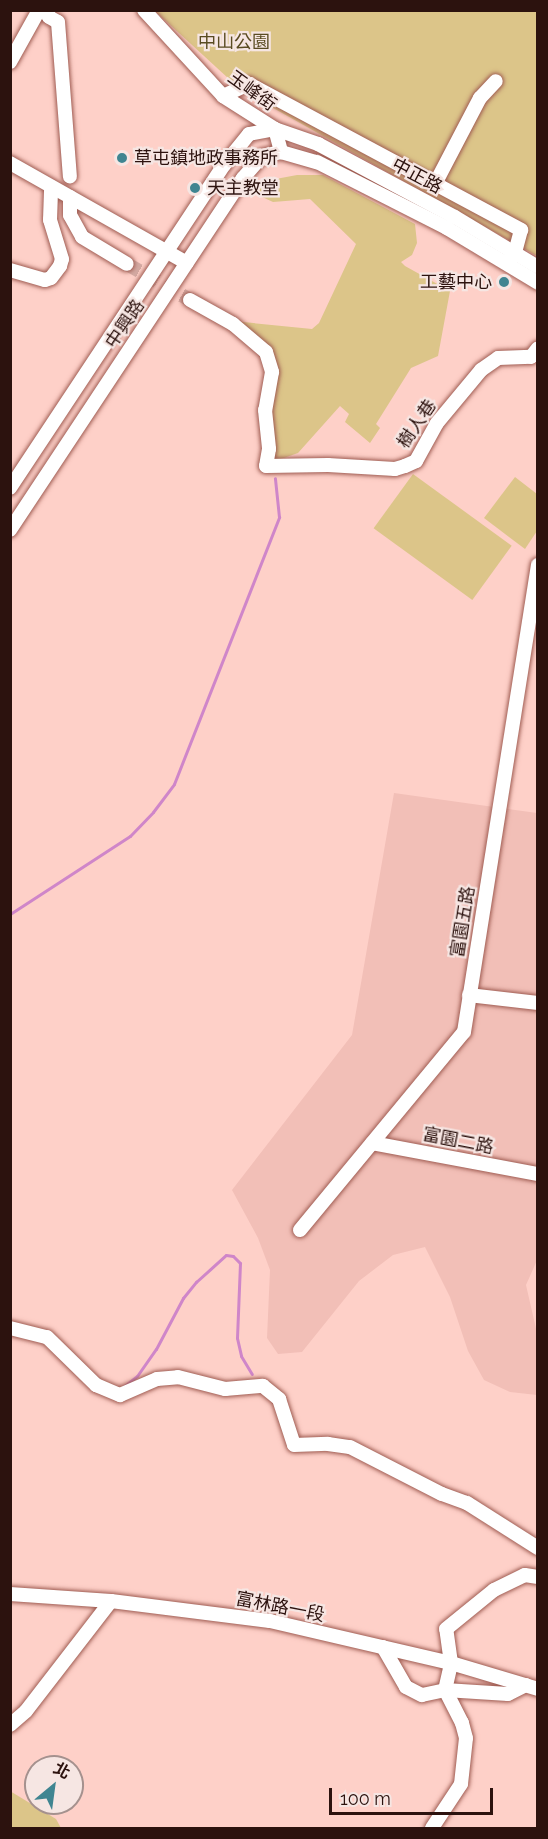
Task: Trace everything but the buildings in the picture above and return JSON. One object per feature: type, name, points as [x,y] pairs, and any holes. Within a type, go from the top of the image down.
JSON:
[{"type":"street","points":[[10,62],[39,10]]},
{"type":"street","points":[[47,10],[49,17],[58,22],[70,177]]},
{"type":"street","name":"玉峰街","points":[[144,10],[224,96],[275,129],[281,152]]},
{"type":"street","points":[[435,184],[480,98],[496,81]]},
{"type":"street","points":[[224,96],[249,84],[521,230],[511,258]]},
{"type":"street","name":"中興路","points":[[10,488],[236,148],[249,134],[275,129]]},
{"type":"street","name":"中正路","points":[[275,129],[318,144],[455,217],[511,258],[537,283]]},
{"type":"street","name":"中興路","points":[[10,530],[243,178],[262,156],[281,152]]},
{"type":"street","name":"中正路","points":[[281,152],[317,162],[511,258],[537,267]]},
{"type":"street","points":[[10,163],[187,263]]},
{"type":"street","points":[[10,270],[45,280],[51,278],[60,266],[62,259],[50,220],[51,187]]},
{"type":"street","points":[[70,197],[70,215],[82,237],[127,264]]},
{"type":"street","name":"樹人巷","points":[[190,300],[233,324],[266,351],[272,372],[265,410],[269,449],[266,466],[328,465],[395,469],[405,466],[416,461],[437,423],[481,370],[498,358],[531,357],[537,348]]},
{"type":"street","name":"富園五路","points":[[300,1230],[464,1032],[537,565]]},
{"type":"street","points":[[470,995],[537,1003]]},
{"type":"street","name":"富園二路","points":[[372,1143],[537,1174]]},
{"type":"street","points":[[10,1328],[47,1337],[96,1385],[120,1395],[157,1379],[178,1377],[225,1389],[263,1386],[279,1400],[294,1445],[328,1444],[350,1447],[442,1494],[467,1503],[537,1548]]},
{"type":"street","points":[[432,1828],[461,1784],[466,1738],[462,1723],[445,1690],[451,1663],[446,1629],[494,1590],[525,1575],[537,1577]]},
{"type":"street","name":"富林路一段","points":[[10,1594],[111,1601],[270,1621],[451,1663],[532,1687]]},
{"type":"street","points":[[10,1725],[26,1711],[111,1601]]},
{"type":"street","points":[[383,1647],[406,1687],[422,1695],[445,1690],[508,1694],[532,1687]]},
{"type":"shaded area","points":[[394,793],[537,813],[538,1258],[526,1285],[537,1333],[537,1395],[510,1392],[484,1380],[468,1351],[450,1297],[425,1247],[393,1255],[359,1281],[302,1352],[278,1354],[267,1338],[270,1270],[258,1238],[232,1190],[352,1035]]},
{"type":"green space","name":"中山公園","points":[[155,11],[537,11],[537,256],[241,90]]},
{"type":"green space","points":[[297,175],[323,175],[415,224],[417,243],[412,255],[401,262],[450,291],[438,356],[411,368],[376,424],[380,428],[370,443],[345,422],[349,414],[340,406],[298,453],[278,460],[270,458],[268,358],[233,321],[312,329],[319,323],[356,244],[310,199],[273,202],[251,192],[265,181]]},
{"type":"green space","points":[[413,474],[512,546],[472,600],[374,528]]},
{"type":"green space","points":[[515,477],[537,494],[537,531],[525,549],[484,518]]},
{"type":"green space","points":[[10,1791],[24,1800],[24,1815],[49,1815],[56,1819],[61,1828],[11,1828]]},
{"type":"waterway","points":[[10,914],[130,836],[153,812],[174,784],[279,517],[275,478]]},
{"type":"waterway","points":[[122,1388],[137,1376],[156,1349],[183,1298],[196,1282],[226,1255],[233,1256],[240,1263],[237,1338],[241,1356],[252,1374]]},
{"type":"tunnel","points":[[127,264],[190,300]]},
{"type":"place","name":"草屯鎮地政事務所","points":[[122,158]]},
{"type":"place","name":"天主教堂","points":[[195,188]]},
{"type":"place","name":"工藝中心","points":[[504,282]]}]
